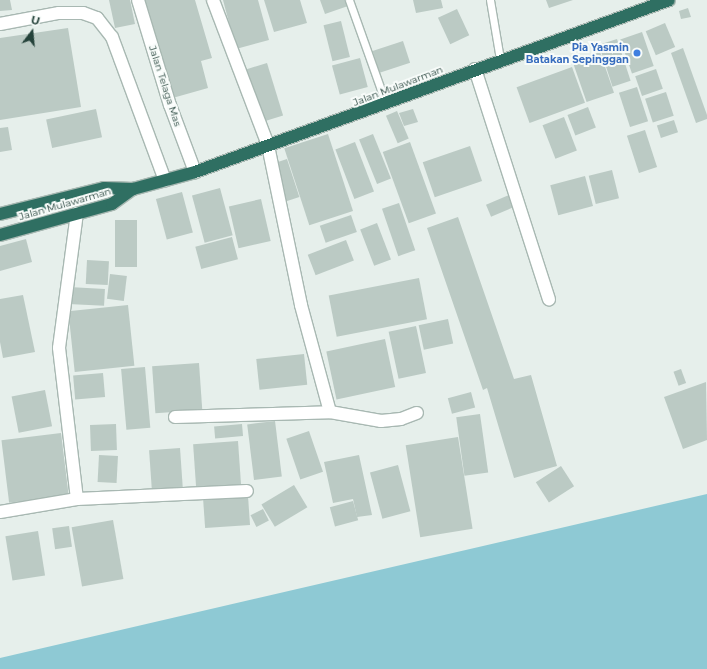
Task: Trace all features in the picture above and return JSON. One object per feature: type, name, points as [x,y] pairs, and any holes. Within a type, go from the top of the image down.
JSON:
[{"type":"highway","name":"Jalan Mulawarman","points":[[0,214],[104,188],[133,189],[195,172],[386,104],[475,69],[669,0]]},
{"type":"highway","name":"Jalan Mulawarman","points":[[1,235],[112,204],[133,189]]},
{"type":"highway","points":[[14,211],[19,230]]},
{"type":"street","name":"Jalan Telaga Mas","points":[[138,0],[170,105],[195,172]]},
{"type":"street","points":[[213,0],[268,145],[301,305],[330,412]]},
{"type":"street","points":[[0,24],[59,13],[83,13],[97,18],[112,37],[165,180]]},
{"type":"street","points":[[475,69],[549,299]]},
{"type":"street","points":[[77,213],[59,348],[77,499]]},
{"type":"street","points":[[175,417],[330,412],[381,421],[401,420],[417,413]]},
{"type":"street","points":[[0,512],[77,499],[247,491]]},
{"type":"lane","points":[[349,0],[386,104]]},
{"type":"lane","points":[[490,0],[500,60]]},
{"type":"water","points":[[707,494],[707,669],[0,669],[0,658]]},
{"type":"building","points":[[0,0],[10,0],[12,10],[0,11]]},
{"type":"building","points":[[109,0],[130,0],[135,24],[115,28]]},
{"type":"building","points":[[141,0],[195,0],[212,58],[201,61],[208,88],[169,99]]},
{"type":"building","points":[[223,0],[258,0],[269,40],[236,49]]},
{"type":"building","points":[[264,0],[300,0],[307,23],[274,32]]},
{"type":"building","points":[[320,0],[345,0],[348,6],[325,14]]},
{"type":"building","points":[[413,0],[441,0],[443,8],[416,13]]},
{"type":"building","points":[[546,0],[573,0],[549,8]]},
{"type":"building","points":[[688,8],[691,17],[681,19],[679,11]]},
{"type":"building","points":[[457,9],[469,35],[450,44],[438,18]]},
{"type":"building","points":[[341,21],[350,57],[332,61],[324,25]]},
{"type":"building","points":[[665,23],[675,47],[656,55],[646,31]]},
{"type":"building","points":[[68,28],[81,107],[0,120],[0,38]]},
{"type":"building","name":"Pia Yasmin Batakan Sepinggan","points":[[642,32],[654,66],[632,74],[620,39]]},
{"type":"building","points":[[617,39],[631,81],[613,87],[599,45]]},
{"type":"building","points":[[403,41],[410,63],[380,73],[373,51]]},
{"type":"building","points":[[683,48],[707,115],[707,119],[696,123],[671,53]]},
{"type":"building","points":[[600,52],[614,93],[587,102],[573,61]]},
{"type":"building","points":[[360,58],[368,87],[340,94],[332,66]]},
{"type":"building","points":[[267,63],[283,116],[262,122],[246,69]]},
{"type":"building","points":[[572,67],[585,103],[530,123],[517,87]]},
{"type":"building","points":[[656,69],[663,89],[642,96],[635,76]]},
{"type":"building","points":[[637,87],[648,121],[630,127],[619,93]]},
{"type":"building","points":[[666,92],[674,116],[653,123],[645,99]]},
{"type":"building","points":[[588,107],[596,128],[575,135],[567,115]]},
{"type":"building","points":[[96,109],[102,137],[52,148],[46,120]]},
{"type":"building","points":[[413,109],[418,122],[404,126],[399,113]]},
{"type":"building","points":[[397,111],[409,139],[398,143],[386,116]]},
{"type":"building","points":[[564,117],[577,151],[555,159],[543,125]]},
{"type":"building","points":[[674,120],[678,132],[661,138],[657,126]]},
{"type":"building","points":[[8,127],[12,150],[0,152],[0,128]]},
{"type":"building","points":[[645,130],[657,167],[639,173],[627,136]]},
{"type":"building","points":[[328,134],[353,211],[309,225],[284,148]]},
{"type":"building","points":[[373,134],[391,179],[377,184],[359,140]]},
{"type":"building","points":[[355,142],[374,191],[354,199],[335,150]]},
{"type":"building","points":[[410,142],[436,213],[409,223],[383,152]]},
{"type":"building","points":[[470,146],[482,181],[435,197],[423,162]]},
{"type":"building","points":[[287,159],[299,197],[284,202],[272,164]]},
{"type":"building","points":[[612,170],[619,198],[596,204],[589,176]]},
{"type":"building","points":[[585,176],[593,206],[558,215],[550,185]]},
{"type":"building","points":[[220,188],[233,235],[205,243],[192,196]]},
{"type":"building","points":[[182,192],[193,233],[167,240],[156,199]]},
{"type":"building","points":[[509,195],[514,207],[491,217],[486,205]]},
{"type":"building","points":[[261,199],[271,241],[239,248],[229,206]]},
{"type":"building","points":[[399,203],[415,250],[398,256],[382,209]]},
{"type":"building","points":[[351,215],[357,232],[326,243],[320,226]]},
{"type":"building","points":[[458,217],[514,379],[531,375],[557,466],[514,478],[487,388],[483,390],[427,228]]},
{"type":"building","points":[[115,220],[137,220],[137,267],[115,267]]},
{"type":"building","points":[[377,223],[391,259],[374,266],[360,229]]},
{"type":"building","points":[[232,237],[238,259],[201,269],[195,247]]},
{"type":"building","points":[[26,239],[32,262],[0,271],[0,246]]},
{"type":"building","points":[[346,240],[354,261],[316,275],[308,255]]},
{"type":"building","points":[[87,260],[109,261],[108,285],[86,284]]},
{"type":"building","points":[[110,274],[127,276],[124,301],[107,299]]},
{"type":"building","points":[[419,278],[427,319],[337,337],[329,296]]},
{"type":"building","points":[[69,287],[105,289],[104,306],[68,304]]},
{"type":"building","points":[[23,295],[35,352],[3,358],[0,342],[0,299]]},
{"type":"building","points":[[128,305],[134,366],[75,372],[68,311]]},
{"type":"building","points":[[448,319],[453,343],[424,350],[419,325]]},
{"type":"building","points":[[416,326],[426,373],[399,379],[389,332]]},
{"type":"building","points":[[385,339],[395,387],[336,399],[326,351]]},
{"type":"building","points":[[304,354],[307,385],[260,390],[256,359]]},
{"type":"building","points":[[199,363],[202,410],[155,413],[152,366]]},
{"type":"building","points":[[145,367],[150,428],[126,430],[121,369]]},
{"type":"building","points":[[681,369],[686,383],[679,386],[673,372]]},
{"type":"building","points":[[103,373],[105,397],[75,400],[73,376]]},
{"type":"building","points":[[706,382],[707,440],[683,449],[664,397]]},
{"type":"building","points":[[45,390],[52,426],[19,433],[12,396]]},
{"type":"building","points":[[471,392],[475,407],[452,414],[448,398]]},
{"type":"building","points":[[480,414],[488,472],[464,476],[456,417]]},
{"type":"building","points":[[275,421],[282,477],[254,480],[247,424]]},
{"type":"building","points":[[116,424],[117,450],[91,451],[90,425]]},
{"type":"building","points":[[242,424],[243,436],[215,438],[214,426]]},
{"type":"building","points":[[309,431],[323,472],[300,479],[286,439]]},
{"type":"building","points":[[61,433],[69,496],[9,503],[1,440]]},
{"type":"building","points":[[458,437],[473,529],[420,537],[406,445]]},
{"type":"building","points":[[238,441],[241,485],[196,488],[193,444]]},
{"type":"building","points":[[180,448],[183,489],[152,491],[149,450]]},
{"type":"building","points":[[99,455],[118,456],[117,483],[98,482]]},
{"type":"building","points":[[359,455],[372,515],[357,517],[353,499],[333,503],[324,462]]},
{"type":"building","points":[[398,465],[410,511],[382,519],[370,473]]},
{"type":"building","points":[[561,466],[574,486],[549,502],[536,482]]},
{"type":"building","points":[[294,485],[307,507],[275,527],[261,505]]},
{"type":"building","points":[[248,496],[250,525],[205,528],[203,499]]},
{"type":"building","points":[[353,501],[358,520],[335,527],[330,507]]},
{"type":"building","points":[[263,509],[269,521],[256,527],[251,515]]},
{"type":"building","points":[[113,520],[123,579],[82,586],[72,527]]},
{"type":"building","points":[[69,526],[72,547],[55,549],[52,528]]},
{"type":"building","points":[[38,531],[45,575],[12,581],[5,536]]},
{"type":"place","name":"Pia Yasmin Batakan Sepinggan","points":[[637,53]]}]
